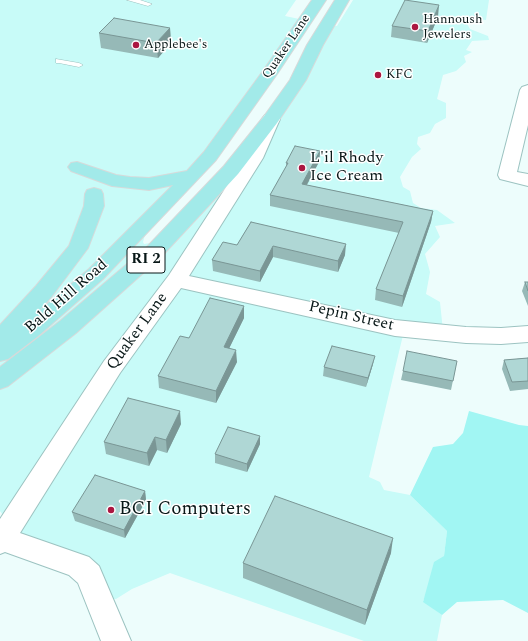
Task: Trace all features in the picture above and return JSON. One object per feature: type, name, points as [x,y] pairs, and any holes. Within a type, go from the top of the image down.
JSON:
[{"type":"main road","name":"Quaker Lane","points":[[131,240],[194,175],[210,156],[269,74],[319,0]]},
{"type":"main road","name":"Quaker Lane","points":[[0,380],[68,327],[154,253],[231,170],[271,119],[298,80],[315,45],[342,0]]},
{"type":"main road","points":[[269,74],[298,80]]},
{"type":"main road","points":[[77,167],[112,180],[130,183],[150,184],[194,175]]},
{"type":"main road","points":[[0,339],[44,291],[78,248],[94,206],[94,194]]},
{"type":"main road","name":"Bald Hill Road","points":[[0,352],[28,331],[96,274],[131,240]]},
{"type":"street","points":[[528,90],[507,176],[528,180]]},
{"type":"street","name":"Quaker Lane","points":[[1,540],[112,367],[176,280],[254,158],[271,119]]},
{"type":"street","name":"Pepin Street","points":[[176,280],[396,328],[473,335],[501,336],[528,334]]},
{"type":"street","points":[[1,540],[79,566],[89,575],[116,641]]},
{"type":"lane","points":[[130,0],[148,4]]},
{"type":"lane","points":[[59,61],[79,65]]},
{"type":"shaded area","points":[[0,0],[296,0],[285,16],[304,20],[153,221],[145,235],[143,242],[144,244],[150,243],[181,225],[258,131],[327,25],[337,26],[353,0],[489,0],[486,20],[469,18],[466,22],[470,29],[488,36],[489,40],[472,41],[466,50],[472,52],[464,56],[466,62],[456,71],[443,75],[437,99],[446,103],[446,118],[435,124],[430,133],[418,137],[417,144],[421,149],[412,157],[400,177],[403,187],[410,191],[413,203],[421,208],[437,210],[455,223],[435,226],[440,237],[425,254],[430,272],[426,294],[440,302],[443,331],[404,331],[369,477],[380,482],[384,490],[410,495],[447,531],[444,556],[423,601],[442,615],[437,641],[364,641],[170,573],[132,589],[116,599],[112,599],[104,585],[7,544],[9,523],[0,511]]},
{"type":"shaded area","points":[[469,411],[519,425],[528,426],[528,613],[503,600],[457,602],[442,615],[423,602],[434,562],[444,556],[447,531],[410,495],[433,447],[453,444],[463,433]]},
{"type":"building","points":[[405,0],[439,5],[428,31],[392,26]]},
{"type":"building","points":[[114,18],[170,28],[156,43],[99,33]]},
{"type":"building","points":[[295,146],[320,151],[302,184],[433,211],[403,296],[376,289],[403,222],[270,195],[288,163],[286,163]]},
{"type":"building","points":[[251,222],[346,244],[338,261],[273,246],[260,271],[212,260],[223,242],[237,245]]},
{"type":"building","points":[[525,282],[528,282],[528,291]]},
{"type":"building","points":[[210,298],[244,306],[224,347],[236,350],[216,391],[158,376],[180,336],[189,338]]},
{"type":"building","points":[[332,346],[375,356],[368,378],[324,367]]},
{"type":"building","points":[[407,351],[457,361],[453,381],[403,371]]},
{"type":"building","points":[[528,358],[528,381],[512,382],[504,360]]},
{"type":"building","points":[[128,398],[180,411],[166,440],[155,437],[147,453],[104,442]]},
{"type":"building","points":[[228,427],[260,436],[247,464],[215,454]]},
{"type":"building","name":"BCI Computers","points":[[95,475],[145,491],[124,530],[72,512]]},
{"type":"building","points":[[275,496],[393,538],[367,610],[243,563]]},
{"type":"place","name":"Hannoush Jewelers","points":[[415,27]]},
{"type":"place","name":"Applebee's","points":[[136,45]]},
{"type":"place","name":"KFC","points":[[378,75]]},
{"type":"place","name":"L'il Rhody Ice Cream","points":[[302,168]]},
{"type":"place","name":"BCI Computers","points":[[111,510]]}]
